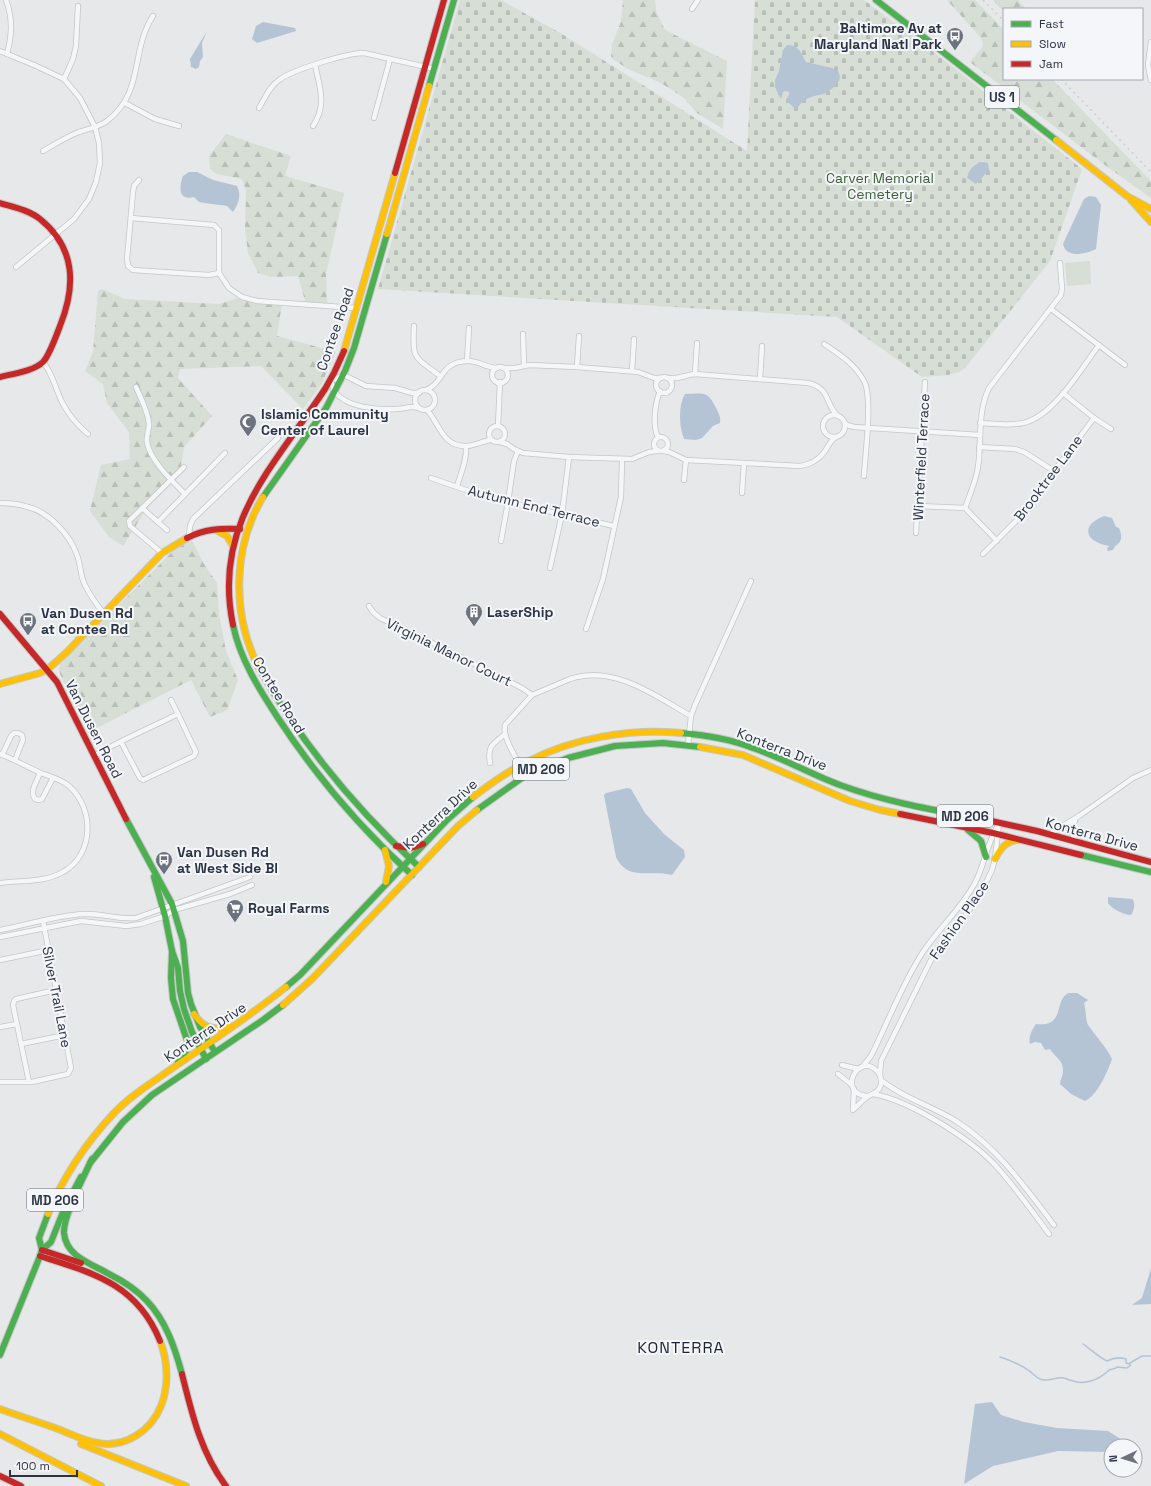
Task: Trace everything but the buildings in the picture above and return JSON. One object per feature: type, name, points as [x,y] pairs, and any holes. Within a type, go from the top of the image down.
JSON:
[{"type":"main road","name":"Contee Road","points":[[412,875],[358,823],[317,776],[251,675],[238,646],[230,610],[229,570],[238,528],[264,477],[331,381],[342,357],[444,0]]},
{"type":"main road","points":[[450,14],[449,11],[451,0]]},
{"type":"main road","name":"Contee Road","points":[[419,867],[364,815],[331,776],[304,740],[261,672],[249,644],[243,624],[240,600],[240,568],[248,530],[258,506],[273,480],[334,392],[344,375],[354,348],[454,0]]},
{"type":"main road","name":"US 1","points":[[876,0],[1127,196],[1151,222]]},
{"type":"main road","name":"US 1","points":[[1127,196],[1151,209]]},
{"type":"main road","points":[[0,203],[24,210],[39,218],[56,235],[66,254],[71,275],[70,293],[66,311],[55,339],[43,362],[26,371],[0,377]]},
{"type":"main road","points":[[0,684],[40,673],[48,669],[67,652],[162,553],[175,543],[189,535],[213,529],[238,528],[248,530]]},
{"type":"main road","points":[[213,529],[223,532],[233,546]]},
{"type":"main road","name":"Van Dusen Road","points":[[0,614],[48,669],[57,682],[173,907],[183,941],[188,994],[200,1027],[215,1052]]},
{"type":"main road","name":"Konterra Drive","points":[[41,1253],[39,1238],[65,1177],[80,1153],[115,1112],[142,1089],[258,1010],[300,975],[425,843],[471,798],[520,765],[566,746],[608,735],[645,731],[663,731],[720,739],[744,745],[829,780],[883,799],[999,822],[1151,862]]},
{"type":"main road","name":"Konterra Drive","points":[[0,1355],[41,1253],[51,1242],[71,1194],[92,1159],[122,1122],[152,1095],[283,1005],[308,983],[458,826],[485,803],[526,775],[568,758],[615,746],[663,743],[688,744],[743,755],[850,801],[880,810],[1026,840],[1151,872]]},
{"type":"main road","points":[[965,828],[981,839],[986,857]]},
{"type":"main road","points":[[995,859],[1000,849],[1005,844],[1014,840],[1026,840]]},
{"type":"main road","points":[[396,846],[411,848],[425,843]]},
{"type":"main road","points":[[385,850],[390,866],[385,885]]},
{"type":"main road","name":"Van Dusen Road","points":[[151,865],[166,916],[172,950],[178,968],[180,991],[184,1010],[200,1050],[206,1059]]},
{"type":"main road","points":[[172,950],[171,973],[174,1005],[180,1023],[188,1039],[188,1044],[183,1056],[173,1068]]},
{"type":"main road","points":[[194,1014],[199,1022],[214,1029],[220,1029],[238,1024]]},
{"type":"main road","points":[[92,1159],[65,1220],[64,1235],[70,1250],[76,1257],[117,1278],[142,1296],[151,1305],[167,1329],[174,1344],[201,1443],[226,1486]]},
{"type":"main road","points":[[41,1253],[101,1270]]},
{"type":"main road","points":[[0,1410],[87,1441],[109,1444],[129,1440],[145,1430],[157,1417],[166,1395],[167,1372],[163,1348],[152,1323],[136,1302],[110,1281],[41,1253]]},
{"type":"main road","points":[[0,1410],[186,1486]]},
{"type":"main road","points":[[0,1434],[101,1486]]},
{"type":"main road","points":[[0,1476],[21,1486]]},
{"type":"street","points":[[6,0],[10,9],[12,25],[7,54]]},
{"type":"street","points":[[692,9],[698,0]]},
{"type":"street","points":[[64,79],[73,60],[76,46],[78,6]]},
{"type":"street","points":[[43,151],[61,140],[106,122],[125,103],[132,89],[142,41],[147,26],[153,16]]},
{"type":"street","points":[[1151,42],[1148,65],[1151,80]]},
{"type":"street","points":[[0,51],[64,79],[80,98],[95,127],[99,143],[100,163],[96,182],[89,199],[74,219],[16,267]]},
{"type":"street","points":[[260,108],[267,93],[279,79],[343,55],[364,53],[435,69]]},
{"type":"street","points":[[374,118],[390,59]]},
{"type":"street","points":[[313,126],[321,112],[320,86],[315,65]]},
{"type":"street","points":[[125,103],[155,119],[179,126]]},
{"type":"street","points":[[139,180],[134,186],[127,260],[128,266],[133,270],[209,275],[219,273]]},
{"type":"street","points":[[131,218],[214,225],[219,230],[219,273],[229,288],[242,297],[257,301],[356,308]]},
{"type":"street","points":[[966,508],[975,482],[978,466],[983,400],[989,388],[1061,295],[1062,288],[1060,263]]},
{"type":"street","points":[[1051,309],[1125,365]]},
{"type":"street","points":[[414,326],[412,348],[415,355],[419,360],[440,376]]},
{"type":"street","points":[[467,361],[469,328]]},
{"type":"street","points":[[523,334],[524,365]]},
{"type":"street","points":[[577,367],[580,336]]},
{"type":"street","points":[[632,371],[634,339]]},
{"type":"street","points":[[695,374],[697,343]]},
{"type":"street","points":[[824,344],[843,357],[856,369],[864,382],[868,396],[864,476]]},
{"type":"street","points":[[980,424],[1010,425],[1024,423],[1034,420],[1044,414],[1099,345]]},
{"type":"street","points":[[760,379],[762,346]]},
{"type":"street","points":[[429,410],[414,406],[397,409],[367,408],[349,402],[334,392],[331,381],[344,375],[366,386],[395,388],[412,393],[419,393],[433,386],[451,365],[467,361],[497,368],[515,368],[524,365],[577,367],[632,371],[644,373],[654,378],[678,379]]},
{"type":"street","points":[[43,362],[49,369],[68,413],[88,434]]},
{"type":"street","points":[[488,367],[495,379],[500,382]]},
{"type":"street","points":[[493,374],[497,368]]},
{"type":"street","points":[[505,368],[508,376]]},
{"type":"street","points":[[500,382],[504,381],[515,368]]},
{"type":"street","points":[[654,378],[660,391],[667,392],[674,381],[695,374],[801,382],[812,384],[825,394],[832,410],[847,425],[867,428],[980,435]]},
{"type":"street","points":[[656,385],[657,381],[661,378]]},
{"type":"street","points":[[667,378],[671,382],[671,386]]},
{"type":"street","points":[[429,410],[435,401],[434,389],[436,382]]},
{"type":"street","points":[[498,426],[500,382]]},
{"type":"street","name":"Winterfield Terrace","points":[[916,533],[925,382]]},
{"type":"street","points":[[136,387],[148,415],[149,425],[147,442],[149,448],[159,466],[185,494]]},
{"type":"street","points":[[426,390],[434,395]]},
{"type":"street","points":[[658,438],[655,428],[656,402],[660,391]]},
{"type":"street","points":[[1063,392],[1094,418],[1111,429]]},
{"type":"street","points":[[418,408],[415,402],[419,393]]},
{"type":"street","points":[[429,410],[438,428],[447,439],[466,446],[492,440],[507,444],[518,451],[528,453],[622,460],[632,459],[649,452],[664,451],[686,460],[796,466],[807,465],[822,456],[830,442],[836,436],[854,427]]},
{"type":"street","points":[[830,442],[828,434],[823,426],[832,410]]},
{"type":"street","points":[[829,416],[838,416]]},
{"type":"street","name":"Brooktree Lane","points":[[983,554],[1026,511],[1094,418]]},
{"type":"street","points":[[844,431],[845,423]]},
{"type":"street","points":[[484,441],[493,428],[498,426]]},
{"type":"street","points":[[498,426],[504,430],[504,437],[507,444]]},
{"type":"street","points":[[489,434],[492,440]]},
{"type":"street","points":[[828,434],[831,436],[836,436]]},
{"type":"street","points":[[500,442],[504,437]]},
{"type":"street","points":[[649,452],[653,446],[654,440],[663,437],[666,439],[669,450],[672,454]]},
{"type":"street","points":[[189,535],[190,526],[193,519],[278,438]]},
{"type":"street","points":[[664,451],[668,445]]},
{"type":"street","points":[[456,486],[465,463],[466,446]]},
{"type":"street","points":[[653,446],[657,451]]},
{"type":"street","points":[[979,447],[1015,449],[1024,452],[1054,471]]},
{"type":"street","points":[[500,541],[514,461],[518,451]]},
{"type":"street","points":[[158,522],[225,453]]},
{"type":"street","points":[[550,568],[562,514],[569,457]]},
{"type":"street","points":[[586,629],[603,579],[621,497],[622,460]]},
{"type":"street","points":[[684,480],[686,460]]},
{"type":"street","points":[[742,493],[744,463]]},
{"type":"street","points":[[162,553],[130,526],[129,521],[184,467]]},
{"type":"street","name":"Autumn End Terrace","points":[[431,478],[489,498],[614,526]]},
{"type":"street","points":[[0,503],[29,507],[45,515],[59,527],[69,539],[77,555],[84,584],[104,614]]},
{"type":"street","points":[[918,506],[966,508],[997,541]]},
{"type":"street","points":[[142,508],[167,530]]},
{"type":"street","points":[[688,744],[691,716],[751,581]]},
{"type":"street","name":"Virginia Manor Court","points":[[369,606],[380,618],[449,651],[522,688],[532,695]]},
{"type":"street","points":[[526,775],[505,734],[505,725],[507,721],[532,695],[576,677],[604,675],[627,682],[691,716]]},
{"type":"street","points":[[121,742],[140,778],[146,780],[195,754],[196,750],[171,700]]},
{"type":"street","points":[[94,756],[178,714]]},
{"type":"street","points":[[0,883],[44,879],[70,868],[78,859],[83,850],[88,828],[85,808],[75,791],[65,783],[40,773],[1,754],[11,736],[14,733],[18,733],[22,735],[23,740],[15,760]]},
{"type":"street","points":[[490,763],[488,754],[490,747],[505,734]]},
{"type":"street","points":[[1048,835],[1079,816],[1128,781],[1151,770]]},
{"type":"street","points":[[40,773],[32,792],[35,800],[42,799],[53,778]]},
{"type":"street","points":[[1078,843],[1072,835],[1071,829],[1079,816]]},
{"type":"street","name":"Fashion Place","points":[[860,1068],[871,1056],[911,972],[923,952],[975,884],[996,834],[999,822]]},
{"type":"street","name":"Fashion Place","points":[[880,1077],[882,1061],[931,960],[977,900],[992,870],[995,859],[996,834]]},
{"type":"street","points":[[0,937],[81,921],[134,926],[166,916],[173,907],[250,877]]},
{"type":"street","points":[[227,885],[230,894]]},
{"type":"street","points":[[0,930],[85,914],[118,918],[136,918],[163,909],[230,894],[252,885]]},
{"type":"street","name":"Silver Trail Lane","points":[[29,1082],[68,1074],[71,1068],[43,921]]},
{"type":"street","points":[[0,960],[49,950]]},
{"type":"street","points":[[0,1082],[29,1082],[17,1024],[14,1001],[16,999],[56,990]]},
{"type":"street","points":[[0,1027],[17,1024]]},
{"type":"street","points":[[21,1044],[65,1035]]},
{"type":"street","points":[[842,1065],[860,1068],[870,1067],[877,1071],[880,1077],[891,1088],[955,1121],[977,1137],[1011,1170],[1054,1225]]},
{"type":"street","points":[[860,1068],[853,1074],[853,1110],[879,1090],[880,1077]]},
{"type":"street","points":[[838,1074],[860,1095],[887,1097],[931,1118],[974,1146],[996,1166],[1049,1234]]},
{"type":"green space","name":"Carver Memorial Cemetery","points":[[460,0],[501,0],[562,34],[747,151],[755,0],[864,0],[930,49],[1082,169],[1050,261],[965,368],[959,372],[948,375],[922,377],[837,317],[378,289]]},
{"type":"green space","points":[[623,0],[655,0],[656,11],[665,30],[727,61],[723,129],[697,113],[684,98],[661,83],[628,69],[611,58],[612,44],[621,22]]},
{"type":"green space","points":[[947,0],[975,0],[1003,29],[1003,80],[1053,80],[1151,181],[1151,198],[1102,163],[970,62],[983,46],[982,39]]},
{"type":"green space","points":[[993,0],[1018,0],[1025,8],[1003,8],[1003,11]]},
{"type":"green space","points":[[226,134],[291,156],[285,176],[344,193],[326,274],[327,306],[306,304],[298,276],[271,277],[258,273],[248,253],[245,228],[246,190],[242,179],[217,174],[210,169],[209,156]]},
{"type":"green space","points":[[1090,261],[1091,284],[1067,286],[1065,263]]},
{"type":"green space","points":[[102,289],[125,299],[219,304],[242,297],[282,303],[277,336],[336,352],[321,385],[303,409],[261,366],[180,369],[178,378],[212,416],[184,447],[179,476],[147,508],[123,546],[109,537],[90,511],[101,465],[130,459],[129,432],[107,403],[103,384],[85,371],[93,352],[98,291]]},
{"type":"green space","points":[[191,539],[204,564],[217,583],[219,614],[226,651],[238,680],[227,710],[210,717],[191,680],[89,732],[60,674],[60,664],[172,552]]},
{"type":"water","points":[[263,22],[295,28],[296,31],[257,43],[252,39],[256,26]]},
{"type":"water","points":[[207,31],[202,43],[203,57],[200,61],[199,67],[196,69],[191,67],[190,59]]},
{"type":"water","points":[[787,45],[797,48],[806,62],[832,68],[838,71],[840,77],[839,81],[833,88],[824,94],[804,100],[796,109],[786,100],[789,92],[783,92],[781,99],[775,87],[775,80],[779,71],[783,50]]},
{"type":"water","points":[[983,162],[988,163],[989,170],[976,184],[967,178],[972,167]]},
{"type":"water","points":[[189,172],[197,172],[213,180],[237,186],[239,197],[238,203],[233,212],[227,206],[199,202],[194,197],[189,198],[182,195],[181,189],[183,176]]},
{"type":"water","points":[[1089,196],[1096,197],[1101,205],[1096,249],[1082,254],[1068,252],[1063,244],[1084,199]]},
{"type":"water","points":[[685,394],[704,394],[713,402],[720,417],[720,423],[713,426],[702,438],[696,440],[684,439],[682,434],[680,410]]},
{"type":"water","points":[[1104,516],[1112,518],[1116,527],[1119,528],[1121,536],[1121,540],[1113,550],[1108,551],[1107,549],[1109,546],[1095,541],[1088,533],[1091,524]]},
{"type":"water","points":[[627,788],[631,789],[645,813],[665,835],[684,850],[685,857],[672,875],[633,872],[627,870],[621,865],[616,857],[604,795],[606,793]]},
{"type":"water","points":[[1108,897],[1132,899],[1134,902],[1134,907],[1131,915],[1122,913],[1112,907],[1108,903]]},
{"type":"water","points":[[1069,993],[1077,993],[1088,1000],[1084,1003],[1087,1023],[1112,1059],[1098,1089],[1085,1101],[1071,1094],[1060,1084],[1063,1073],[1062,1064],[1050,1049],[1045,1050],[1041,1043],[1035,1042],[1030,1044],[1031,1034],[1036,1024],[1046,1024],[1053,1020],[1058,1012],[1062,999]]},
{"type":"water","points":[[1151,1268],[1151,1304],[1132,1305],[1142,1298]]},
{"type":"water","points":[[992,1402],[1001,1415],[1024,1422],[1057,1428],[1108,1431],[1119,1438],[1103,1438],[1103,1452],[1058,1451],[993,1466],[964,1484],[975,1404]]},
{"type":"waterway","points":[[1083,1344],[1107,1361],[1121,1358],[1126,1359],[1126,1363],[1129,1364]]},
{"type":"waterway","points":[[1000,1357],[1021,1366],[1043,1380],[1065,1378],[1075,1382],[1086,1382],[1101,1377],[1109,1370],[1117,1367],[1127,1368],[1130,1366],[1130,1363],[1142,1356],[1151,1356]]},
{"type":"railway","points":[[983,0],[1003,20]]},
{"type":"railway","points":[[1062,80],[1151,172]]},
{"type":"traffic: fast","points":[[429,86],[454,0]]},
{"type":"traffic: fast","points":[[876,0],[1056,140]]},
{"type":"traffic: fast","points":[[263,497],[326,408],[345,371],[354,348],[387,234]]},
{"type":"traffic: fast","points":[[233,625],[245,662],[264,696],[323,781],[374,839],[412,875]]},
{"type":"traffic: fast","points":[[259,668],[293,723],[331,774],[373,822],[419,867]]},
{"type":"traffic: fast","points":[[681,733],[736,742],[775,756],[829,781],[857,791],[910,805],[982,819]]},
{"type":"traffic: fast","points":[[477,810],[526,775],[568,758],[615,746],[663,743],[700,747]]},
{"type":"traffic: fast","points":[[286,987],[300,975],[447,820],[473,797]]},
{"type":"traffic: fast","points":[[126,819],[172,904],[183,941],[188,993],[191,1004],[200,1027],[215,1052]]},
{"type":"traffic: fast","points":[[968,830],[981,841],[986,857]]},
{"type":"traffic: fast","points":[[1081,855],[1151,872]]},
{"type":"traffic: fast","points":[[154,877],[165,916],[172,951],[178,968],[180,991],[184,1009],[192,1032],[206,1059]]},
{"type":"traffic: fast","points":[[172,951],[171,978],[173,999],[188,1043],[186,1051],[178,1062]]},
{"type":"traffic: fast","points":[[90,1163],[123,1122],[152,1095],[283,1005]]},
{"type":"traffic: fast","points":[[92,1159],[67,1217],[64,1233],[66,1241],[69,1248],[81,1259],[124,1282],[147,1301],[154,1309],[169,1335],[182,1374]]},
{"type":"traffic: fast","points":[[42,1250],[51,1242],[65,1207],[81,1177]]},
{"type":"traffic: fast","points":[[0,1355],[40,1256],[42,1250],[39,1238],[48,1214]]},
{"type":"traffic: slow","points":[[387,234],[429,86]]},
{"type":"traffic: slow","points":[[1056,140],[1127,196],[1151,209]]},
{"type":"traffic: slow","points":[[344,351],[395,173]]},
{"type":"traffic: slow","points":[[1131,200],[1151,222]]},
{"type":"traffic: slow","points":[[259,668],[250,648],[244,627],[240,604],[239,582],[241,560],[246,538],[253,517],[263,497]]},
{"type":"traffic: slow","points":[[216,530],[227,536],[233,546]]},
{"type":"traffic: slow","points":[[0,684],[40,673],[48,669],[67,652],[162,553],[187,538]]},
{"type":"traffic: slow","points":[[473,797],[513,769],[544,754],[582,741],[642,732],[681,733]]},
{"type":"traffic: slow","points":[[700,747],[743,755],[850,801],[900,814]]},
{"type":"traffic: slow","points":[[283,1005],[313,978],[458,826],[477,810]]},
{"type":"traffic: slow","points":[[995,859],[1004,846],[1010,842],[1018,840]]},
{"type":"traffic: slow","points":[[385,850],[389,866],[386,882]]},
{"type":"traffic: slow","points":[[48,1214],[61,1186],[76,1160],[103,1125],[121,1106],[286,987]]},
{"type":"traffic: slow","points":[[194,1014],[202,1023],[210,1028],[232,1026]]},
{"type":"traffic: slow","points":[[0,1409],[93,1442],[108,1444],[127,1440],[136,1436],[151,1423],[157,1415],[164,1398],[166,1365],[160,1341]]},
{"type":"traffic: slow","points":[[0,1434],[101,1486]]},
{"type":"traffic: slow","points":[[81,1444],[186,1486]]},
{"type":"traffic: jam","points":[[395,173],[444,0]]},
{"type":"traffic: jam","points":[[0,203],[31,213],[52,230],[61,242],[70,268],[69,296],[65,311],[55,339],[45,359],[34,368],[0,377]]},
{"type":"traffic: jam","points":[[233,625],[229,589],[231,556],[239,526],[252,498],[268,471],[325,389],[344,351]]},
{"type":"traffic: jam","points":[[187,538],[213,530],[240,529]]},
{"type":"traffic: jam","points":[[0,614],[57,682],[126,819]]},
{"type":"traffic: jam","points":[[900,814],[993,833],[1081,855]]},
{"type":"traffic: jam","points":[[982,819],[1037,831],[1151,862]]},
{"type":"traffic: jam","points":[[396,846],[411,848],[423,844]]},
{"type":"traffic: jam","points":[[42,1250],[81,1263]]},
{"type":"traffic: jam","points":[[40,1256],[95,1275],[126,1294],[139,1306],[150,1322],[160,1341]]},
{"type":"traffic: jam","points":[[182,1374],[198,1433],[210,1460],[226,1486]]},
{"type":"traffic: jam","points":[[0,1476],[21,1486]]},
{"type":"place","name":"Baltimore Av at Maryland Natl Park","points":[[955,51]]},
{"type":"place","name":"Islamic Community Center of Laurel","points":[[248,437]]},
{"type":"place","name":"LaserShip","points":[[474,627]]},
{"type":"place","name":"Van Dusen Rd at Contee Rd","points":[[28,636]]},
{"type":"place","name":"Van Dusen Rd at West Side Bl","points":[[164,875]]},
{"type":"place","name":"Royal Farms","points":[[235,923]]},
{"type":"district","name":"KONTERRA","points":[[681,1347]]}]
